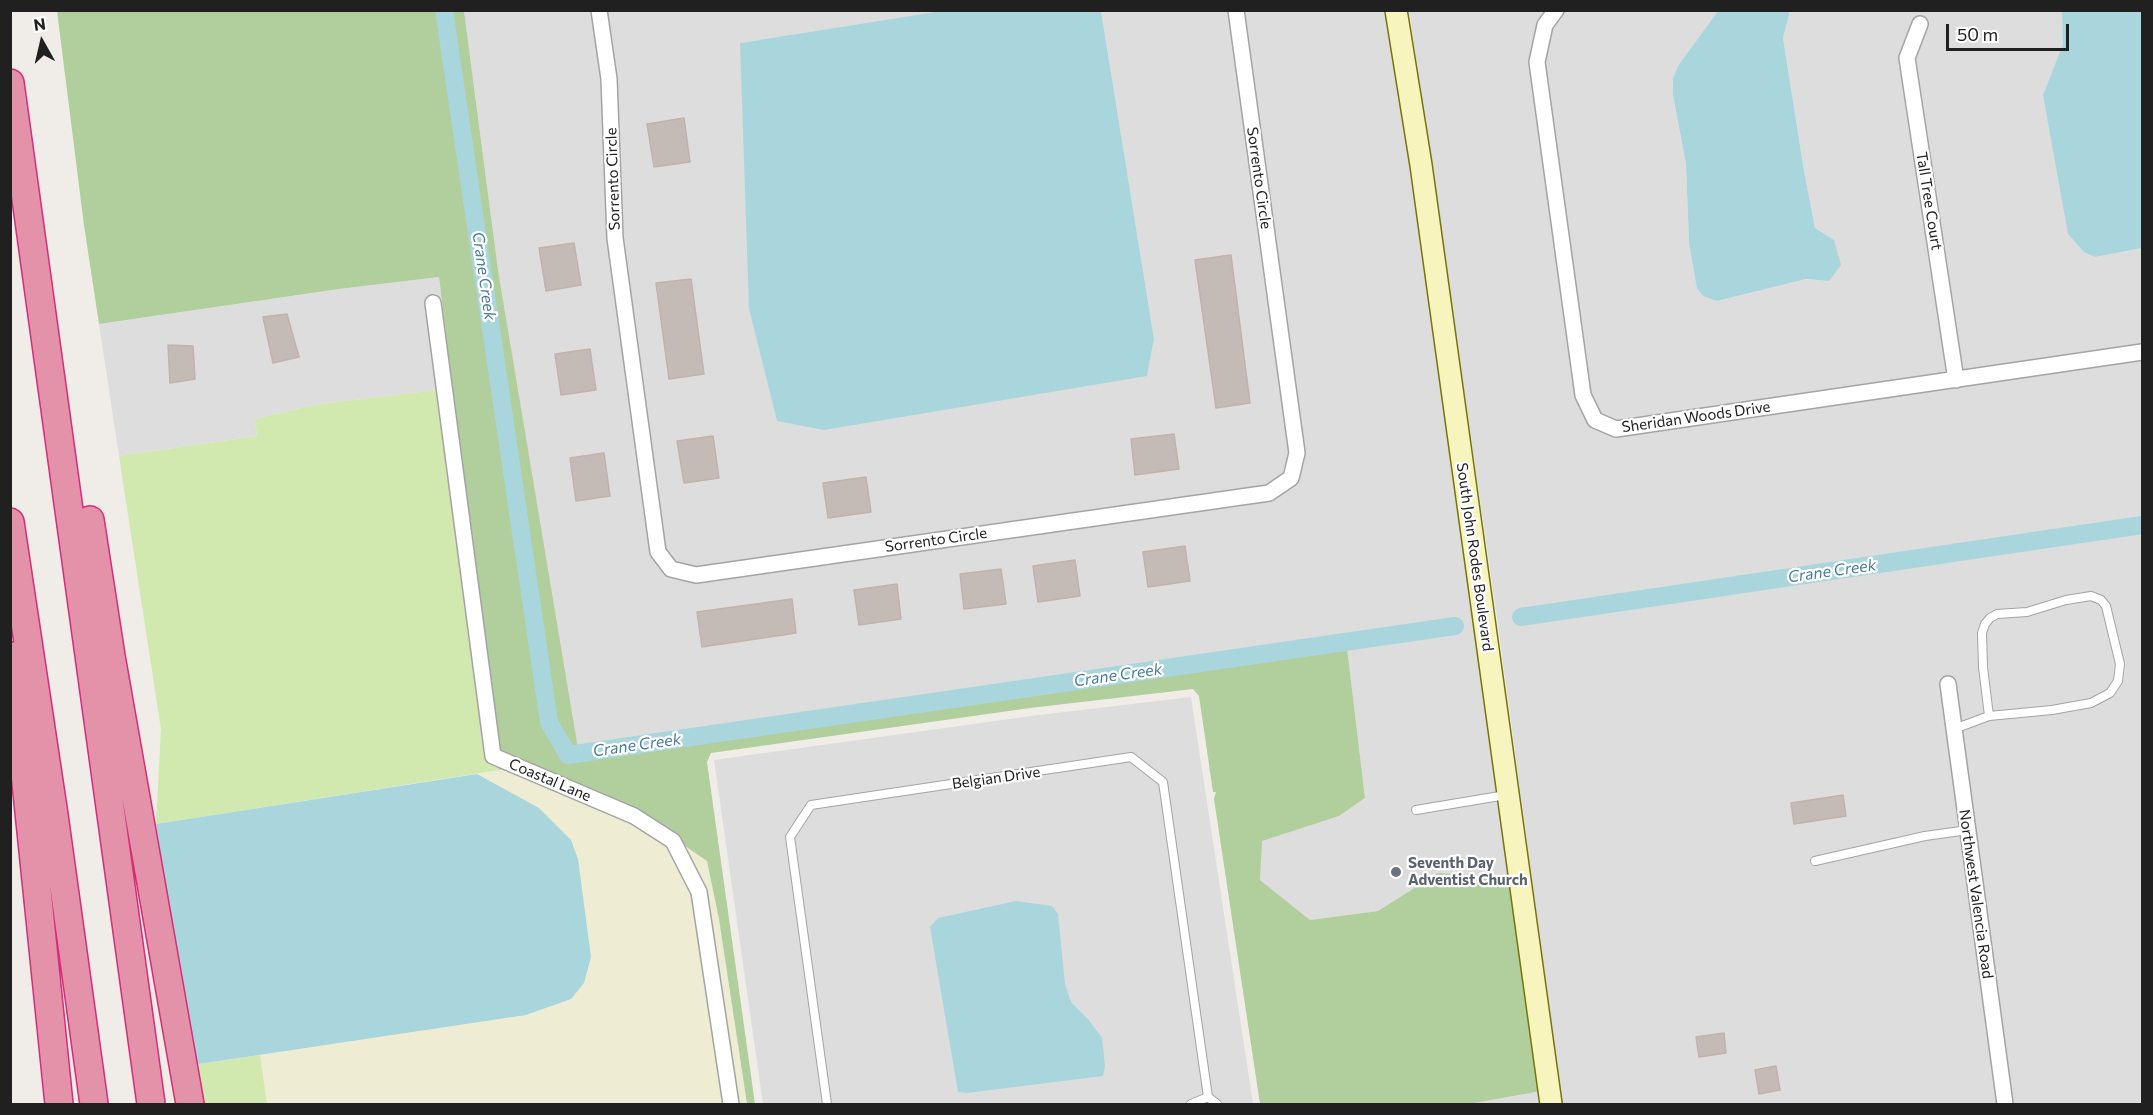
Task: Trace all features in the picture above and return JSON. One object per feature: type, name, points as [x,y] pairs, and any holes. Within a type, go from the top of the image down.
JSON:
[{"type":"highway","points":[[10,83],[151,1104]]},
{"type":"highway","points":[[42,305],[69,384],[111,656],[190,1104]]},
{"type":"highway","points":[[10,522],[94,1104]]},
{"type":"highway","points":[[10,616],[59,1104]]},
{"type":"main road","name":"South John Rodes Boulevard","points":[[1396,10],[1421,165],[1551,1104]]},
{"type":"street","name":"Sorrento Circle","points":[[599,10],[609,79],[615,238],[658,552],[670,569],[696,575],[1269,492],[1291,478],[1297,453],[1236,10]]},
{"type":"street","name":"Sheridan Woods Drive","points":[[1556,10],[1545,25],[1537,62],[1583,395],[1595,420],[1616,429],[2142,352]]},
{"type":"street","name":"Tall Tree Court","points":[[1920,24],[1907,58],[1956,380]]},
{"type":"street","name":"Coastal Lane","points":[[433,303],[493,756],[634,816],[673,841],[699,892],[731,1104]]},
{"type":"street","name":"Northwest Valencia Road","points":[[1948,684],[2005,1104]]},
{"type":"lane","points":[[1954,729],[1989,716],[2052,710],[2091,703],[2110,693],[2118,681],[2120,664],[2106,606],[2101,600],[2091,596],[2066,600],[2027,612],[1997,614],[1984,624],[1983,667],[1989,716]]},
{"type":"lane","name":"Belgian Drive","points":[[827,1104],[790,837],[811,805],[1131,758],[1163,782],[1208,1097]]},
{"type":"lane","points":[[1416,810],[1508,795]]},
{"type":"lane","points":[[1815,861],[1925,836],[1968,830]]},
{"type":"lane","points":[[1191,1104],[1208,1097],[1217,1104]]},
{"type":"shaded area","points":[[464,11],[941,11],[740,43],[745,145],[1147,375],[1154,339],[1101,11],[1388,11],[1413,166],[1511,877],[1438,873],[1378,911],[1310,920],[1260,880],[1261,841],[1339,816],[1365,798],[1347,648],[730,730],[579,761],[498,270]]},
{"type":"shaded area","points":[[1409,11],[1718,11],[1678,67],[1673,95],[1686,164],[1689,243],[1717,301],[1806,279],[1829,281],[1834,240],[1815,228],[1804,171],[1783,38],[1790,11],[2062,11],[2063,44],[2043,96],[2095,257],[2142,248],[2142,1104],[1562,1104],[1498,624]]},
{"type":"shaded area","points":[[439,277],[453,388],[314,405],[255,419],[257,436],[119,456],[99,324],[339,289]]},
{"type":"shaded area","points":[[1191,697],[1253,1104],[763,1104],[714,760],[1031,716]]},
{"type":"shaded area","points":[[1541,1091],[1543,1104],[1469,1104]]},
{"type":"green space","points":[[57,11],[464,11],[498,270],[580,761],[730,730],[1347,648],[1365,798],[1339,816],[1262,841],[1260,880],[1310,920],[1378,911],[1438,873],[1511,877],[1541,1091],[1469,1104],[1260,1104],[1214,799],[1216,792],[1213,792],[1199,696],[1193,689],[1030,708],[711,753],[707,762],[755,1104],[747,1104],[719,919],[707,861],[634,811],[511,768],[499,770],[439,277],[339,289],[99,324]]},
{"type":"green space","points":[[453,388],[499,770],[156,824],[161,729],[119,456],[257,436],[255,419],[314,405]]},
{"type":"green space","points":[[511,768],[634,811],[707,861],[719,919],[747,1104],[267,1104],[260,1055],[526,1015],[571,999],[539,808],[477,774]]},
{"type":"green space","points":[[260,1055],[267,1104],[199,1104],[192,1065]]},
{"type":"water","points":[[941,11],[1101,11],[1154,339],[1147,376],[824,430],[777,421],[749,309],[740,43]]},
{"type":"water","points":[[1718,11],[1790,11],[1783,38],[1815,228],[1834,240],[1841,265],[1829,281],[1806,279],[1717,301],[1703,296],[1697,288],[1689,243],[1686,164],[1673,95],[1673,79],[1678,66]]},
{"type":"water","points":[[2062,11],[2142,11],[2142,248],[2095,257],[2084,252],[2068,234],[2043,95],[2063,44]]},
{"type":"water","points":[[477,774],[539,808],[571,840],[578,859],[591,957],[584,983],[571,999],[526,1015],[192,1065],[156,824]]},
{"type":"water","points":[[1016,901],[1052,906],[1058,914],[1065,984],[1071,1002],[1102,1038],[1105,1066],[1103,1076],[967,1093],[958,1092],[930,927],[938,918]]},
{"type":"building","points":[[684,118],[690,162],[654,167],[647,124]]},
{"type":"building","points":[[574,243],[581,285],[546,291],[539,248]]},
{"type":"building","points":[[1231,255],[1250,403],[1216,408],[1195,260]]},
{"type":"building","points":[[691,279],[704,374],[669,379],[656,283]]},
{"type":"building","points":[[287,314],[299,357],[273,363],[263,317]]},
{"type":"building","points":[[168,345],[193,346],[195,379],[170,383]]},
{"type":"building","points":[[590,349],[596,390],[561,395],[555,354]]},
{"type":"building","points":[[1174,434],[1179,469],[1135,475],[1131,439]]},
{"type":"building","points":[[713,436],[719,478],[684,483],[677,441]]},
{"type":"building","points":[[604,453],[610,496],[576,501],[570,458]]},
{"type":"building","points":[[866,477],[871,512],[828,518],[823,483]]},
{"type":"building","points":[[1185,546],[1190,581],[1148,587],[1143,552]]},
{"type":"building","points":[[1075,560],[1080,596],[1038,602],[1033,566]]},
{"type":"building","points":[[1001,569],[1006,604],[964,609],[960,574]]},
{"type":"building","points":[[897,584],[901,619],[859,625],[854,590]]},
{"type":"building","points":[[792,599],[796,633],[702,647],[697,612]]},
{"type":"building","points":[[1843,795],[1846,816],[1794,824],[1791,803]]},
{"type":"building","points":[[1724,1033],[1726,1053],[1699,1057],[1696,1037]]},
{"type":"building","points":[[1776,1066],[1780,1090],[1759,1094],[1755,1070]]},
{"type":"waterway","name":"Crane Creek","points":[[444,10],[549,722],[568,755],[1455,626]]},
{"type":"waterway","name":"Crane Creek","points":[[1521,617],[2142,525]]},
{"type":"place","name":"Seventh Day Adventist Church","points":[[1396,872]]}]
